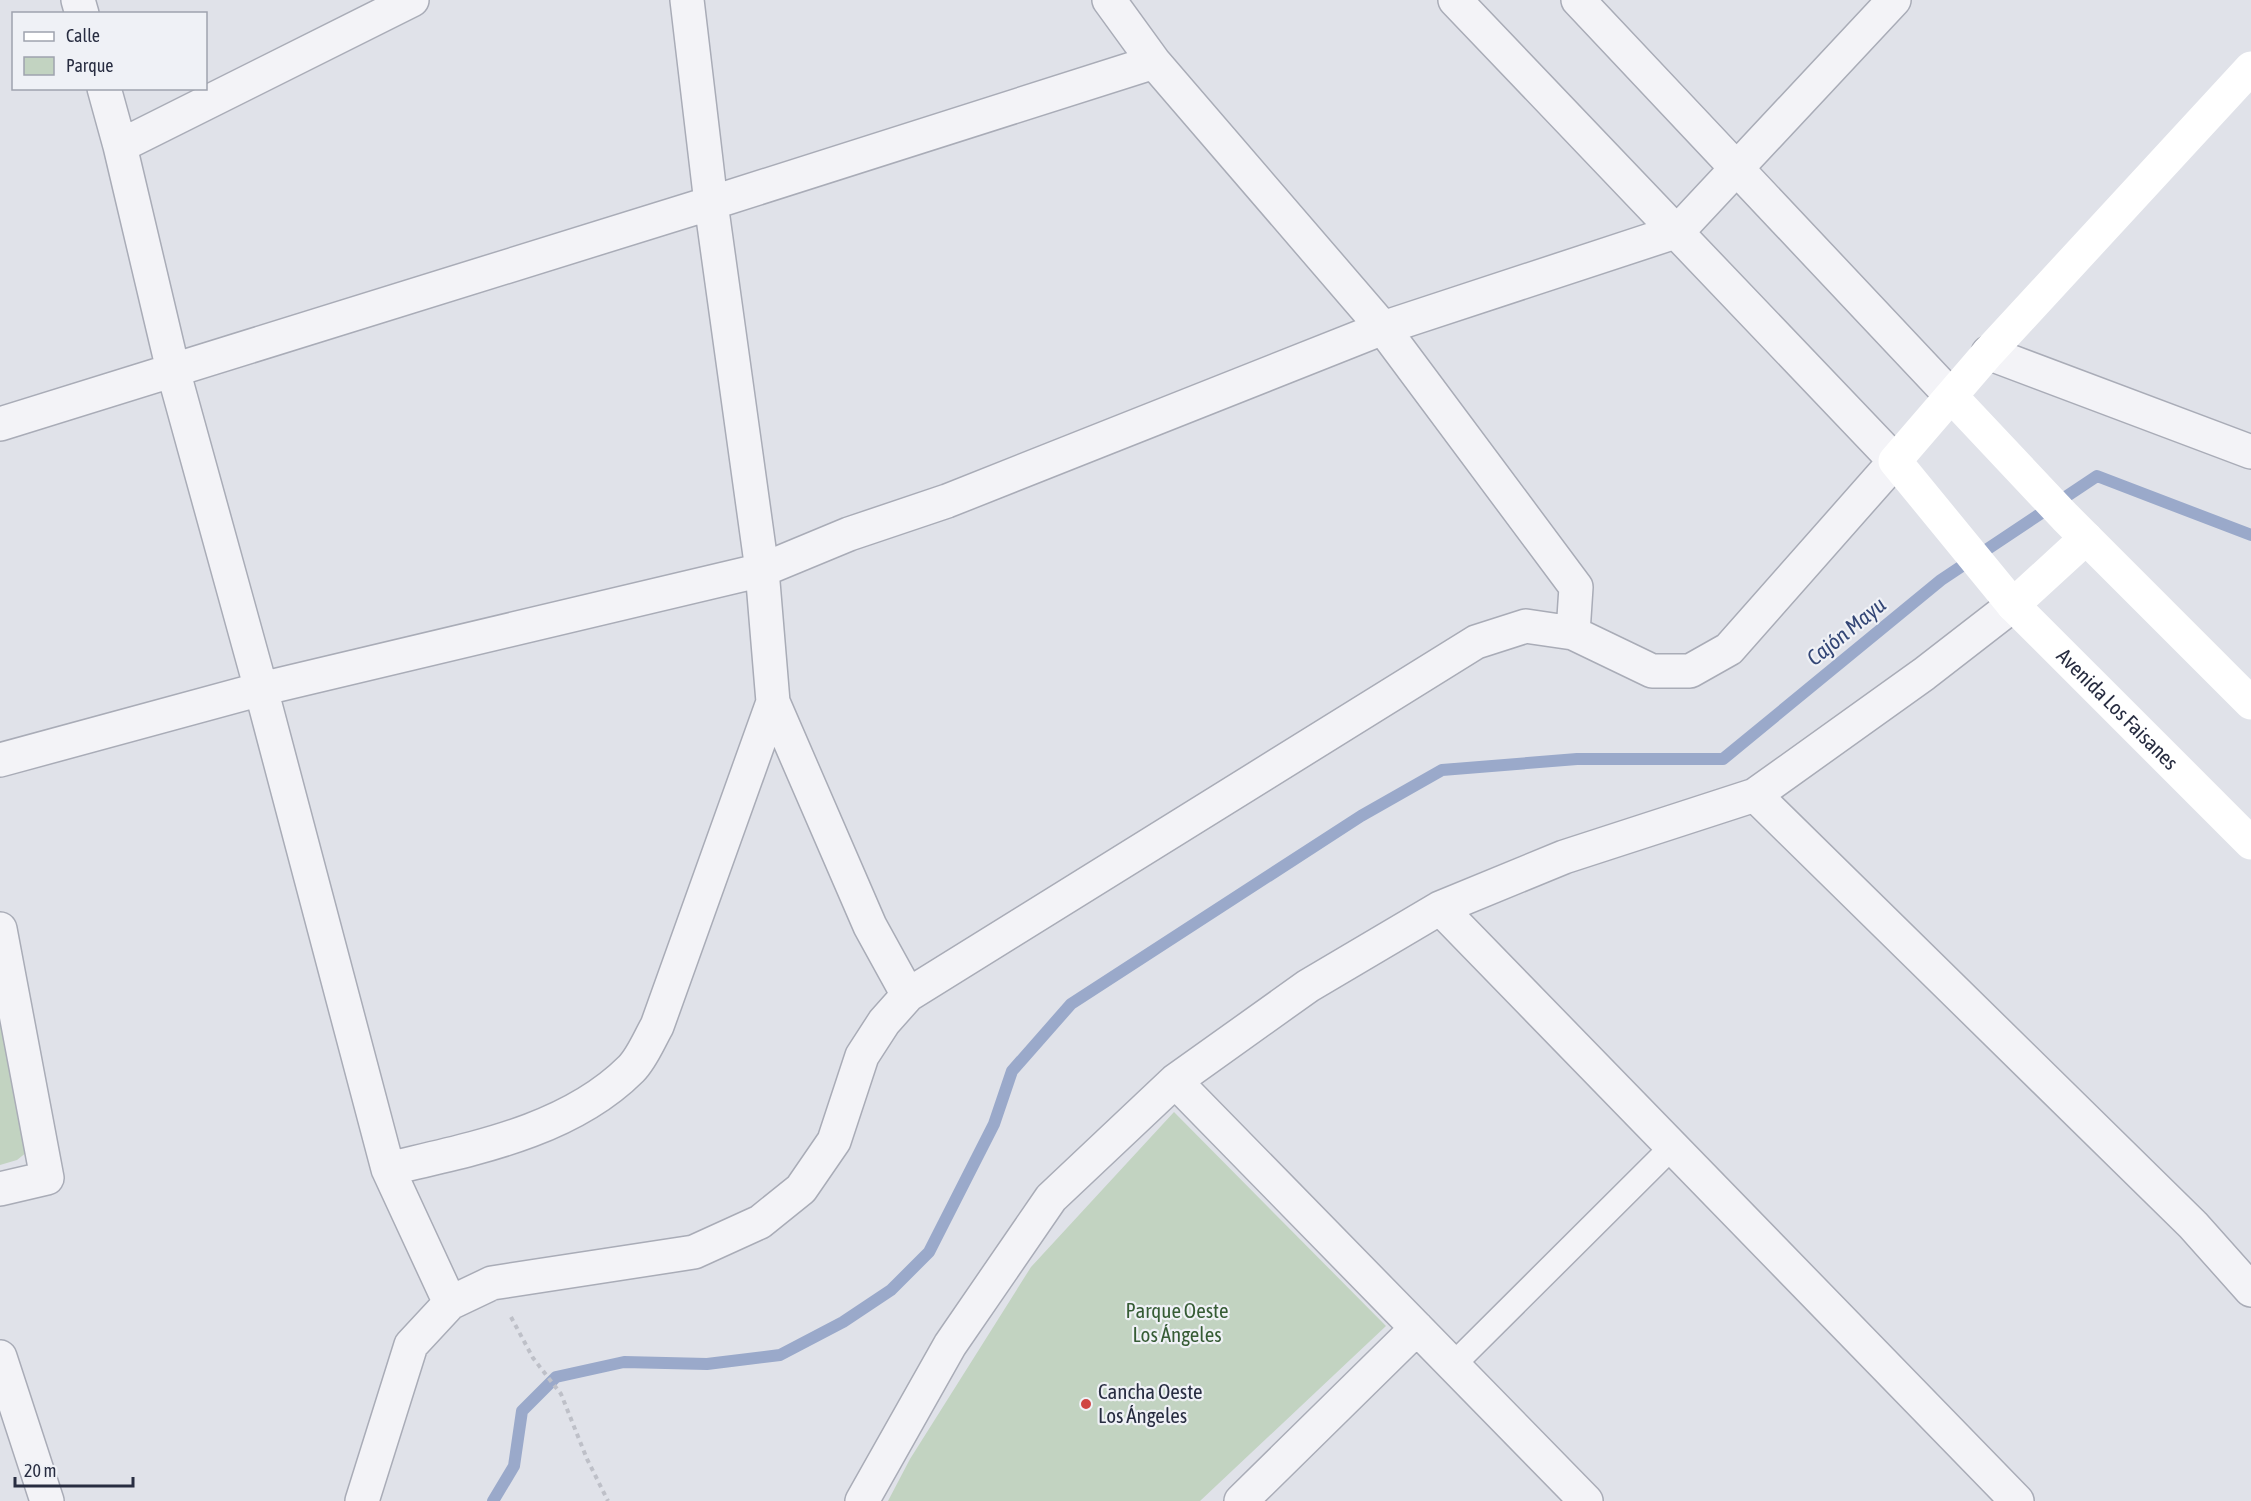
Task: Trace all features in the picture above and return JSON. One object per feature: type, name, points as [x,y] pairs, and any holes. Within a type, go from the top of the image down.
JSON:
[{"type":"street","points":[[120,146],[412,0]]},
{"type":"street","points":[[687,0],[711,203],[762,570],[773,702],[870,926],[908,995]]},
{"type":"street","points":[[1109,0],[1154,62],[1383,328],[1576,587],[1573,633]]},
{"type":"street","points":[[1455,0],[1678,231],[1895,461]]},
{"type":"street","points":[[1578,0],[2075,527],[2251,703]]},
{"type":"street","points":[[0,760],[261,690],[762,570],[849,534],[947,501],[1383,328],[1678,231],[1894,0]]},
{"type":"street","points":[[0,424],[711,203],[1154,62]]},
{"type":"street","points":[[362,1501],[411,1345],[450,1303],[492,1283],[694,1252],[760,1222],[801,1189],[834,1141],[862,1056],[885,1022],[908,995],[1476,642],[1526,626],[1573,633],[1652,671],[1690,670],[1729,649],[1952,397],[1988,353],[2251,68]]},
{"type":"street","points":[[105,90],[173,370],[261,690],[388,1169],[450,1303]]},
{"type":"street","points":[[1988,353],[2251,452]]},
{"type":"street","name":"Avenida Los Faisanes","points":[[1895,461],[2013,605],[2251,843]]},
{"type":"street","points":[[862,1501],[950,1345],[1051,1198],[1175,1081],[1308,986],[1440,908],[1564,857],[1755,795],[1924,674],[2013,605],[2075,527]]},
{"type":"street","points":[[388,1169],[488,1145],[581,1108],[632,1068],[657,1026],[773,702]]},
{"type":"street","points":[[1755,795],[2193,1225],[2251,1290]]},
{"type":"street","points":[[1440,908],[2017,1501]]},
{"type":"street","points":[[0,929],[47,1178],[0,1189]]},
{"type":"street","points":[[1175,1081],[1586,1501]]},
{"type":"street","points":[[1241,1501],[1417,1328]]},
{"type":"street","points":[[0,1357],[47,1501]]},
{"type":"lane","points":[[1453,1365],[1672,1146]]},
{"type":"path","points":[[492,1283],[532,1358],[561,1394],[587,1459],[608,1501]]},
{"type":"green space","points":[[0,996],[27,1152],[17,1160],[0,1165]]},
{"type":"green space","name":"Parque Oeste Los Ángeles","points":[[1174,1112],[1386,1326],[1200,1501],[888,1501],[910,1459],[1031,1267]]},
{"type":"waterway","name":"Cajón Mayu","points":[[493,1501],[514,1466],[522,1411],[556,1377],[624,1362],[707,1364],[780,1355],[843,1322],[891,1290],[929,1252],[994,1124],[1012,1071],[1071,1004],[1361,816],[1442,770],[1577,759],[1723,759],[1941,580],[2097,476],[2251,535]]},
{"type":"place","name":"Cancha Oeste Los Ángeles","points":[[1086,1404]]}]
